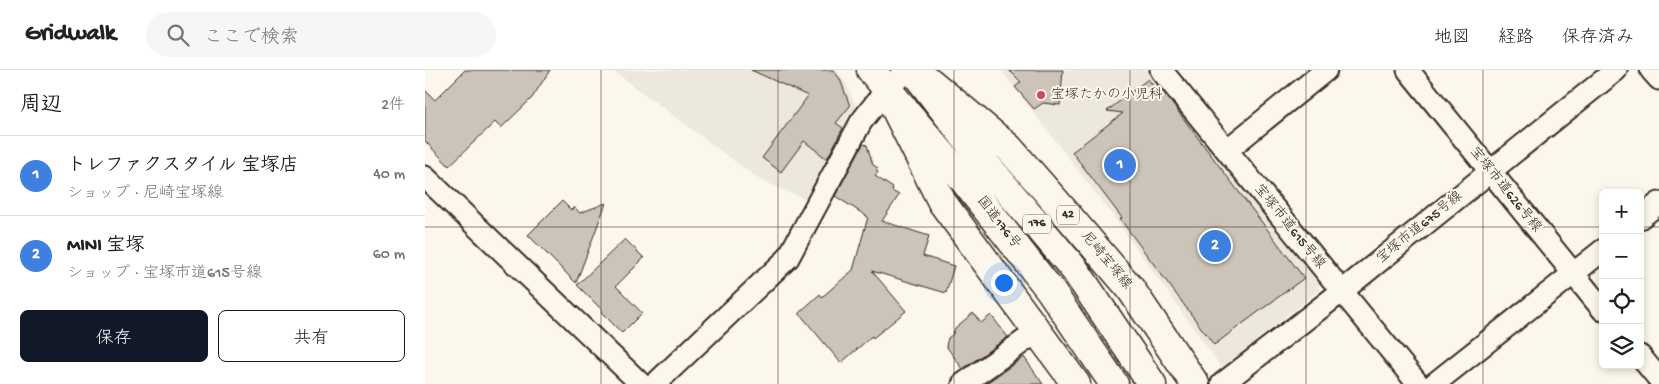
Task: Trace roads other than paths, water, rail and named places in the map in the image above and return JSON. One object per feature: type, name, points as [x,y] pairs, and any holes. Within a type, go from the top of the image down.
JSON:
[{"type":"main road","name":"国道176号","points":[[914,70],[984,162],[1075,270],[1152,384]]},
{"type":"main road","name":"尼崎宝塚線","points":[[914,70],[1009,148],[1130,288],[1195,384]]},
{"type":"main road","points":[[878,80],[941,202],[1076,384]]},
{"type":"main road","name":"国道176号","points":[[878,80],[963,179],[1049,290],[1114,384]]},
{"type":"street","points":[[655,384],[788,258],[861,122],[878,80],[907,70]]},
{"type":"street","name":"宝塚市道615号線","points":[[1161,70],[1417,384]]},
{"type":"street","points":[[1227,150],[1326,70]]},
{"type":"street","name":"宝塚市道626号線","points":[[1408,70],[1599,305]]},
{"type":"street","name":"宝塚市道675号線","points":[[1222,384],[1244,377],[1341,292],[1616,70]]},
{"type":"street","points":[[1651,70],[1659,79]]},
{"type":"street","points":[[425,177],[641,384]]},
{"type":"street","points":[[1644,215],[1659,203]]},
{"type":"street","points":[[1433,384],[1599,253]]},
{"type":"street","points":[[963,384],[1038,331]]},
{"type":"street","points":[[1644,361],[1659,379]]},
{"type":"place","name":"宝塚たかの小児科","points":[[1041,95]]},
{"type":"place","name":"トレファクスタイル 宝塚店","points":[[1120,165]]},
{"type":"place","name":"MINI 宝塚","points":[[1215,246]]}]
